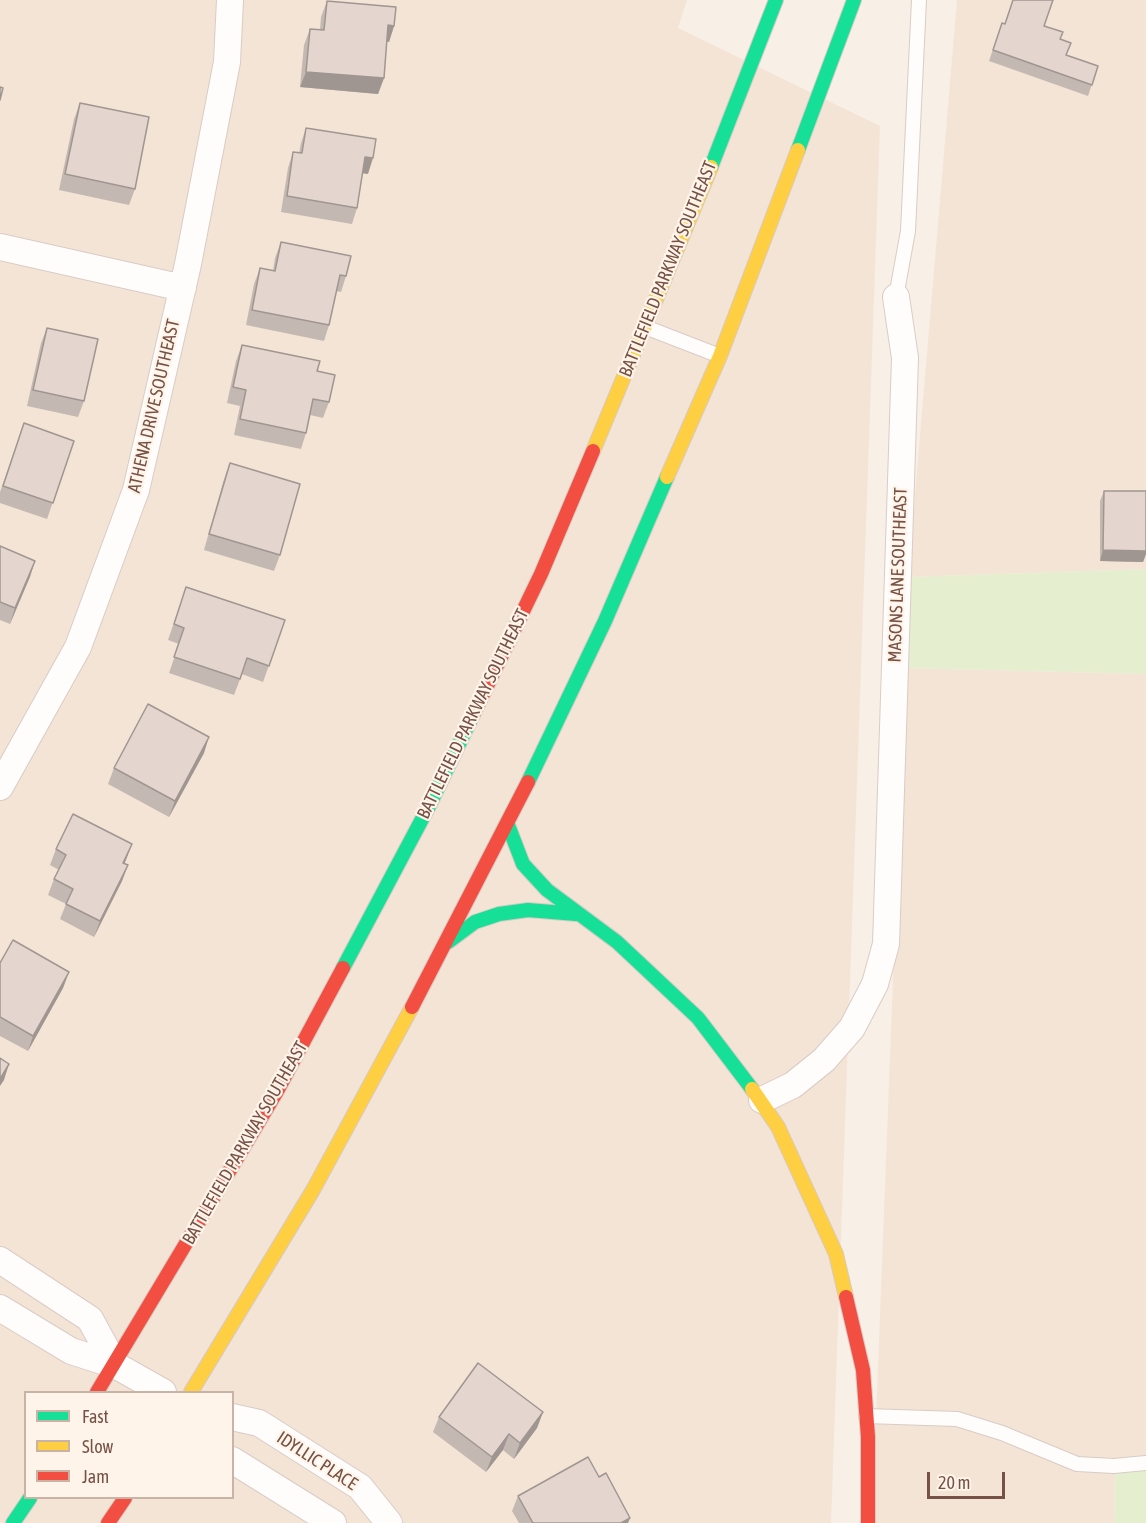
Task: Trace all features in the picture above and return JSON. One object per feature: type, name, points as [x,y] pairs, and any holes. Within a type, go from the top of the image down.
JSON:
[{"type":"main road","name":"BATTLEFIELD PARKWAY SOUTHEAST","points":[[98,1391],[276,1093],[429,806],[541,574],[645,327],[776,0]]},
{"type":"main road","points":[[192,1391],[313,1190],[448,942],[508,825],[605,621],[720,356],[854,0]]},
{"type":"main road","points":[[508,825],[523,864],[547,890],[616,942],[698,1018],[762,1100],[800,1172],[836,1254],[862,1370],[866,1416],[868,1523]]},
{"type":"main road","points":[[448,942],[475,922],[499,914],[528,910],[576,914]]},
{"type":"main road","points":[[13,1523],[29,1499]]},
{"type":"main road","points":[[108,1523],[124,1499]]},
{"type":"street","name":"ATHENA DRIVE SOUTHEAST","points":[[0,787],[78,646],[136,490],[183,288],[227,62],[230,0]]},
{"type":"street","points":[[0,247],[183,288]]},
{"type":"street","name":"MASONS LANE SOUTHEAST","points":[[762,1100],[793,1085],[824,1060],[852,1028],[875,984],[886,944],[905,358],[896,297]]},
{"type":"street","points":[[0,1260],[90,1319],[115,1365]]},
{"type":"street","points":[[0,1308],[71,1351],[115,1365],[162,1391]]},
{"type":"street","name":"IDYLLIC PLACE","points":[[234,1417],[259,1423],[360,1487],[388,1523]]},
{"type":"street","points":[[234,1461],[333,1523]]},
{"type":"lane","name":"MASONS LANE SOUTHEAST","points":[[896,297],[908,231],[919,0]]},
{"type":"lane","points":[[645,327],[720,356]]},
{"type":"lane","points":[[866,1416],[957,1419],[1002,1433],[1077,1464],[1114,1466],[1146,1462]]},
{"type":"shaded area","points":[[0,0],[687,0],[678,28],[880,126],[831,1523],[0,1523]]},
{"type":"shaded area","points":[[957,0],[1146,0],[1146,569],[908,577]]},
{"type":"shaded area","points":[[905,668],[1146,674],[1146,1469],[1115,1470],[1114,1523],[872,1523]]},
{"type":"green space","points":[[1146,569],[1146,674],[905,668],[908,577]]},
{"type":"green space","points":[[1146,1469],[1146,1523],[1114,1523],[1115,1470]]},
{"type":"building","points":[[1013,0],[1053,0],[1044,26],[1063,32],[1060,39],[1071,43],[1066,55],[1098,66],[1092,85],[993,50]]},
{"type":"building","points":[[327,1],[396,7],[394,26],[388,25],[384,78],[306,72],[310,29],[324,30]]},
{"type":"building","points":[[80,103],[149,117],[135,189],[65,174]]},
{"type":"building","points":[[306,128],[376,139],[373,158],[365,157],[357,208],[287,196],[293,152],[302,153]]},
{"type":"building","points":[[281,242],[351,256],[346,276],[340,275],[329,325],[252,310],[260,268],[275,271]]},
{"type":"building","points":[[47,328],[98,339],[84,401],[33,390]]},
{"type":"building","points":[[242,345],[320,361],[317,371],[335,375],[329,402],[313,399],[306,433],[240,419],[246,390],[233,387]]},
{"type":"building","points":[[24,423],[74,441],[53,503],[3,486]]},
{"type":"building","points":[[230,463],[300,484],[280,555],[209,534]]},
{"type":"building","points":[[1104,491],[1146,491],[1146,551],[1103,550]]},
{"type":"building","points":[[0,546],[35,561],[15,608],[0,602]]},
{"type":"building","points":[[186,587],[285,620],[269,666],[247,658],[240,679],[174,657],[184,628],[174,624]]},
{"type":"building","points":[[148,704],[209,737],[175,801],[114,768]]},
{"type":"building","points":[[73,814],[132,844],[123,863],[128,865],[100,921],[66,904],[73,889],[54,879],[66,855],[56,849]]},
{"type":"building","points":[[13,940],[69,972],[33,1036],[0,1017],[0,963]]},
{"type":"building","points":[[0,1058],[9,1064],[0,1079]]},
{"type":"building","points":[[478,1363],[543,1412],[520,1443],[509,1434],[492,1457],[439,1417]]},
{"type":"building","points":[[588,1457],[599,1477],[606,1473],[630,1518],[621,1523],[533,1523],[518,1496]]},
{"type":"traffic: fast","points":[[711,167],[776,0]]},
{"type":"traffic: fast","points":[[798,150],[854,0]]},
{"type":"traffic: fast","points":[[528,782],[605,621],[667,477]]},
{"type":"traffic: fast","points":[[343,968],[429,806],[472,717]]},
{"type":"traffic: fast","points":[[508,825],[523,864],[547,890],[617,942],[698,1018],[752,1089]]},
{"type":"traffic: fast","points":[[448,942],[475,922],[499,914],[528,910],[576,914]]},
{"type":"traffic: fast","points":[[13,1523],[29,1499]]},
{"type":"traffic: slow","points":[[667,477],[720,356],[798,150]]},
{"type":"traffic: slow","points":[[593,451],[711,167]]},
{"type":"traffic: slow","points":[[192,1391],[313,1190],[412,1007]]},
{"type":"traffic: slow","points":[[752,1089],[778,1127],[836,1254],[846,1297]]},
{"type":"traffic: jam","points":[[472,717],[541,574],[593,451]]},
{"type":"traffic: jam","points":[[412,1007],[528,782]]},
{"type":"traffic: jam","points":[[98,1391],[276,1093],[343,968]]},
{"type":"traffic: jam","points":[[846,1297],[863,1370],[868,1437],[868,1523]]},
{"type":"traffic: jam","points":[[108,1523],[124,1499]]}]
